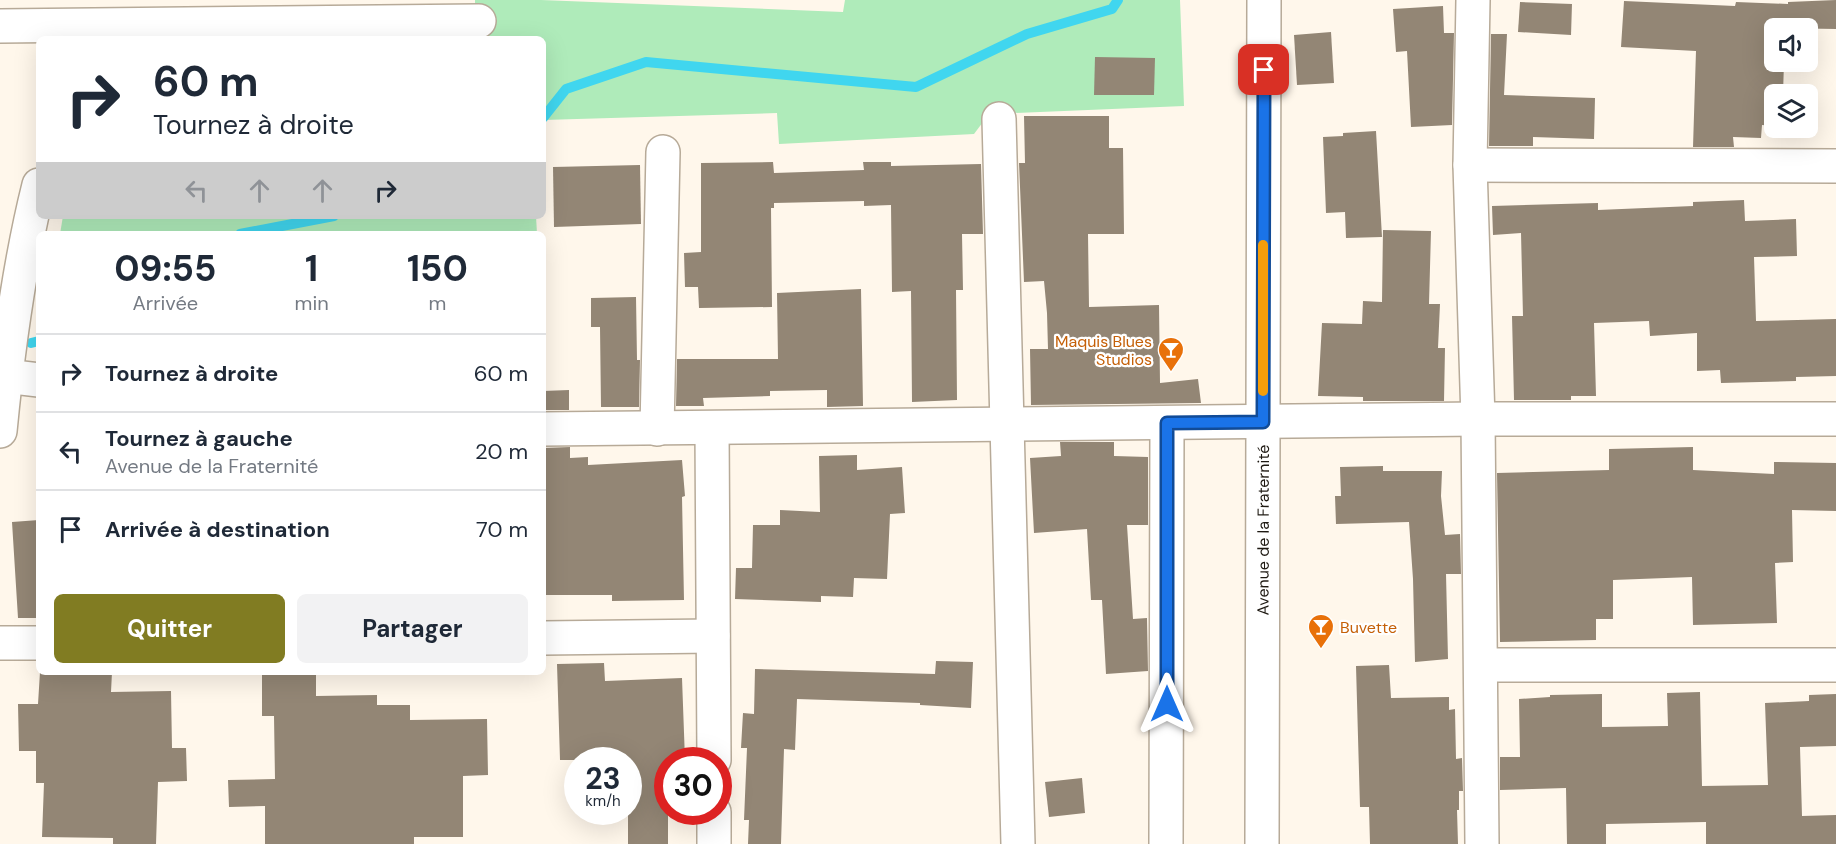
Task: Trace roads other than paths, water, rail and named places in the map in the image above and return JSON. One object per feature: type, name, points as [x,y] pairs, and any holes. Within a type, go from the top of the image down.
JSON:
[{"type":"street","name":"Avenue de la Fraternité","points":[[1263,844],[1264,0]]},
{"type":"street","points":[[1473,0],[1470,165],[1478,419],[1482,844]]},
{"type":"street","points":[[0,26],[81,21],[479,21]]},
{"type":"street","points":[[999,119],[1018,844]]},
{"type":"street","points":[[657,429],[663,152]]},
{"type":"street","points":[[1470,165],[1836,166]]},
{"type":"street","points":[[0,430],[6,376],[14,231],[36,191]]},
{"type":"street","points":[[6,376],[36,380]]},
{"type":"street","points":[[546,429],[1478,419],[1836,419]]},
{"type":"street","points":[[1166,844],[1167,423]]},
{"type":"street","points":[[712,428],[714,747]]},
{"type":"street","points":[[546,638],[713,636]]},
{"type":"street","points":[[0,643],[36,643]]},
{"type":"street","points":[[1481,665],[1836,665]]},
{"type":"street","points":[[714,825],[714,844]]},
{"type":"waterway","points":[[546,114],[566,89],[646,62],[916,87],[1027,34],[1112,9],[1118,0]]},
{"type":"waterway","points":[[256,231],[318,219]]},
{"type":"waterway","points":[[31,343],[36,342]]},
{"type":"place","name":"Maquis Blues Studios","points":[[1171,373]]},
{"type":"place","name":"Buvette","points":[[1321,650]]}]
